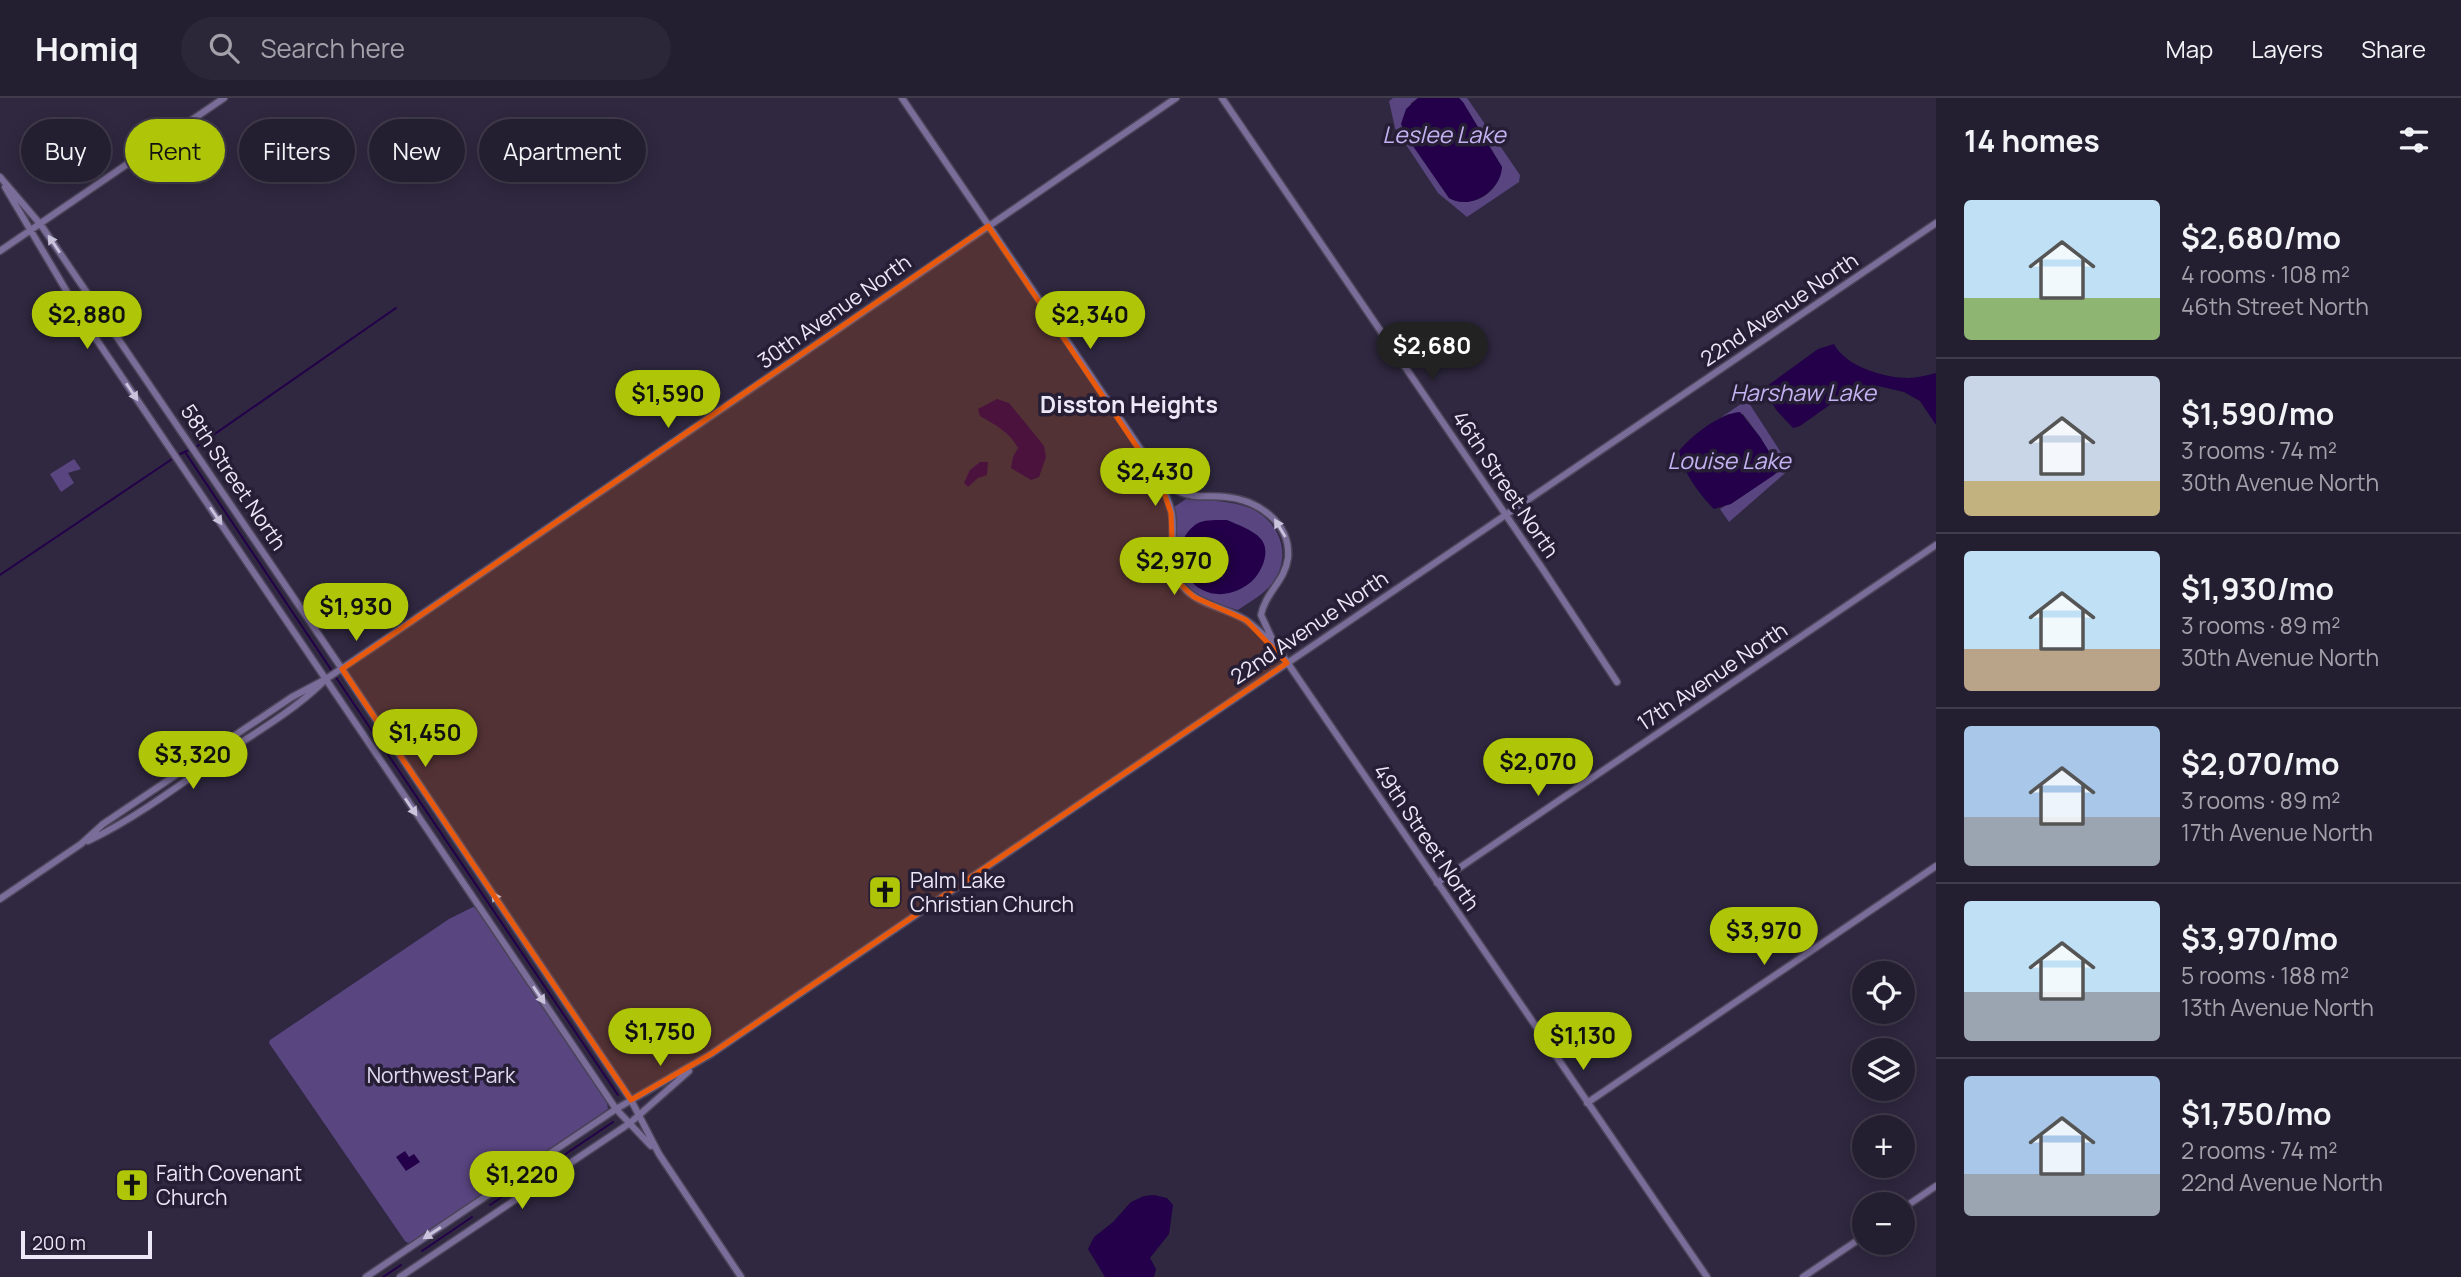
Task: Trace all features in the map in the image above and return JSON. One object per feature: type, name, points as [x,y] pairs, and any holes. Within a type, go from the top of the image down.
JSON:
[{"type":"street","points":[[0,251],[224,98]]},
{"type":"street","name":"49th Street North","points":[[902,98],[1154,469],[1171,513],[1173,567],[1180,583],[1194,597],[1246,620],[1273,643]]},
{"type":"street","name":"30th Avenue North","points":[[328,678],[1176,98]]},
{"type":"street","name":"46th Street North","points":[[1222,98],[1617,682]]},
{"type":"street","name":"58th Street North","points":[[0,178],[41,225],[189,442],[631,1100],[659,1154],[741,1277]]},
{"type":"street","name":"58th Street North","points":[[0,178],[29,232],[86,324],[328,678],[616,1109],[659,1154]]},
{"type":"street","name":"22nd Avenue North","points":[[366,1277],[616,1109],[702,1059],[1936,223]]},
{"type":"street","name":"49th Street North","points":[[1154,469],[1177,491],[1193,496],[1239,499],[1262,508],[1278,522],[1287,542],[1287,565],[1266,599],[1261,615],[1273,643],[1707,1277]]},
{"type":"street","name":"17th Avenue North","points":[[1437,883],[1936,545]]},
{"type":"street","points":[[0,899],[80,844],[103,824],[292,697],[328,678]]},
{"type":"street","points":[[1587,1103],[1936,866]]},
{"type":"street","name":"22nd Avenue North","points":[[400,1277],[630,1123],[702,1059]]},
{"type":"street","points":[[1915,1200],[1936,1186]]},
{"type":"street","points":[[1803,1277],[1852,1244]]},
{"type":"highlighted area","points":[[988,226],[1160,481],[1171,513],[1173,567],[1179,583],[1194,597],[1246,620],[1287,663],[711,1054],[631,1100],[342,669]]},
{"type":"green space","points":[[1393,98],[1418,98],[1411,103],[1407,136],[1449,198],[1468,202],[1481,198],[1492,190],[1502,167],[1459,98],[1467,98],[1520,175],[1519,182],[1467,217],[1438,193],[1395,128],[1389,101]]},
{"type":"green space","points":[[1747,400],[1791,468],[1729,522],[1720,509],[1779,469],[1743,414],[1728,414],[1720,418]]},
{"type":"green space","points":[[74,459],[81,469],[68,473],[74,483],[61,492],[50,474]]},
{"type":"green space","points":[[1186,499],[1242,505],[1260,513],[1275,529],[1282,548],[1280,569],[1272,584],[1263,593],[1238,610],[1205,599],[1180,579],[1175,557],[1174,507]]},
{"type":"green space","name":"Northwest Park","points":[[473,907],[607,1102],[608,1109],[408,1243],[269,1043],[449,919]]},
{"type":"water","name":"Leslee Lake","points":[[1418,98],[1459,98],[1463,102],[1502,167],[1496,184],[1490,191],[1466,202],[1449,198],[1406,136],[1401,124],[1406,109]]},
{"type":"water","name":"Harshaw Lake","points":[[1834,344],[1847,359],[1877,373],[1908,378],[1936,373],[1936,425],[1920,401],[1904,392],[1878,386],[1852,389],[1800,426],[1793,428],[1777,411],[1763,389],[1818,349]]},
{"type":"water","points":[[997,399],[1009,403],[1044,446],[1046,457],[1039,477],[1031,480],[1011,468],[1018,448],[1015,442],[1002,429],[980,416],[978,409]]},
{"type":"water","name":"Louise Lake","points":[[1740,412],[1780,469],[1731,504],[1714,509],[1692,482],[1679,451],[1707,426]]},
{"type":"water","points":[[980,462],[988,462],[987,475],[978,478],[968,487],[964,483],[970,470]]},
{"type":"water","points":[[1227,520],[1257,535],[1264,543],[1265,556],[1260,570],[1247,585],[1229,593],[1213,593],[1199,588],[1188,578],[1180,551],[1185,537],[1198,523]]},
{"type":"water","points":[[405,1151],[409,1157],[414,1154],[420,1162],[406,1171],[396,1157]]},
{"type":"water","points":[[1154,1195],[1167,1198],[1173,1205],[1169,1234],[1150,1258],[1156,1269],[1154,1277],[1105,1277],[1088,1249],[1094,1237],[1113,1222],[1131,1202]]},
{"type":"waterway","points":[[196,447],[396,308]]},
{"type":"waterway","points":[[0,575],[178,455],[191,449]]},
{"type":"waterway","points":[[185,452],[332,671]]},
{"type":"waterway","points":[[335,676],[618,1095]]},
{"type":"waterway","points":[[490,1205],[613,1122]]},
{"type":"waterway","points":[[422,1251],[472,1217]]},
{"type":"waterway","points":[[383,1277],[401,1265]]},
{"type":"place","name":"Palm Lake Christian Church","points":[[885,892]]},
{"type":"place","name":"Faith Covenant Church","points":[[132,1185]]},
{"type":"district","name":"Disston Heights","points":[[1129,404]]}]
